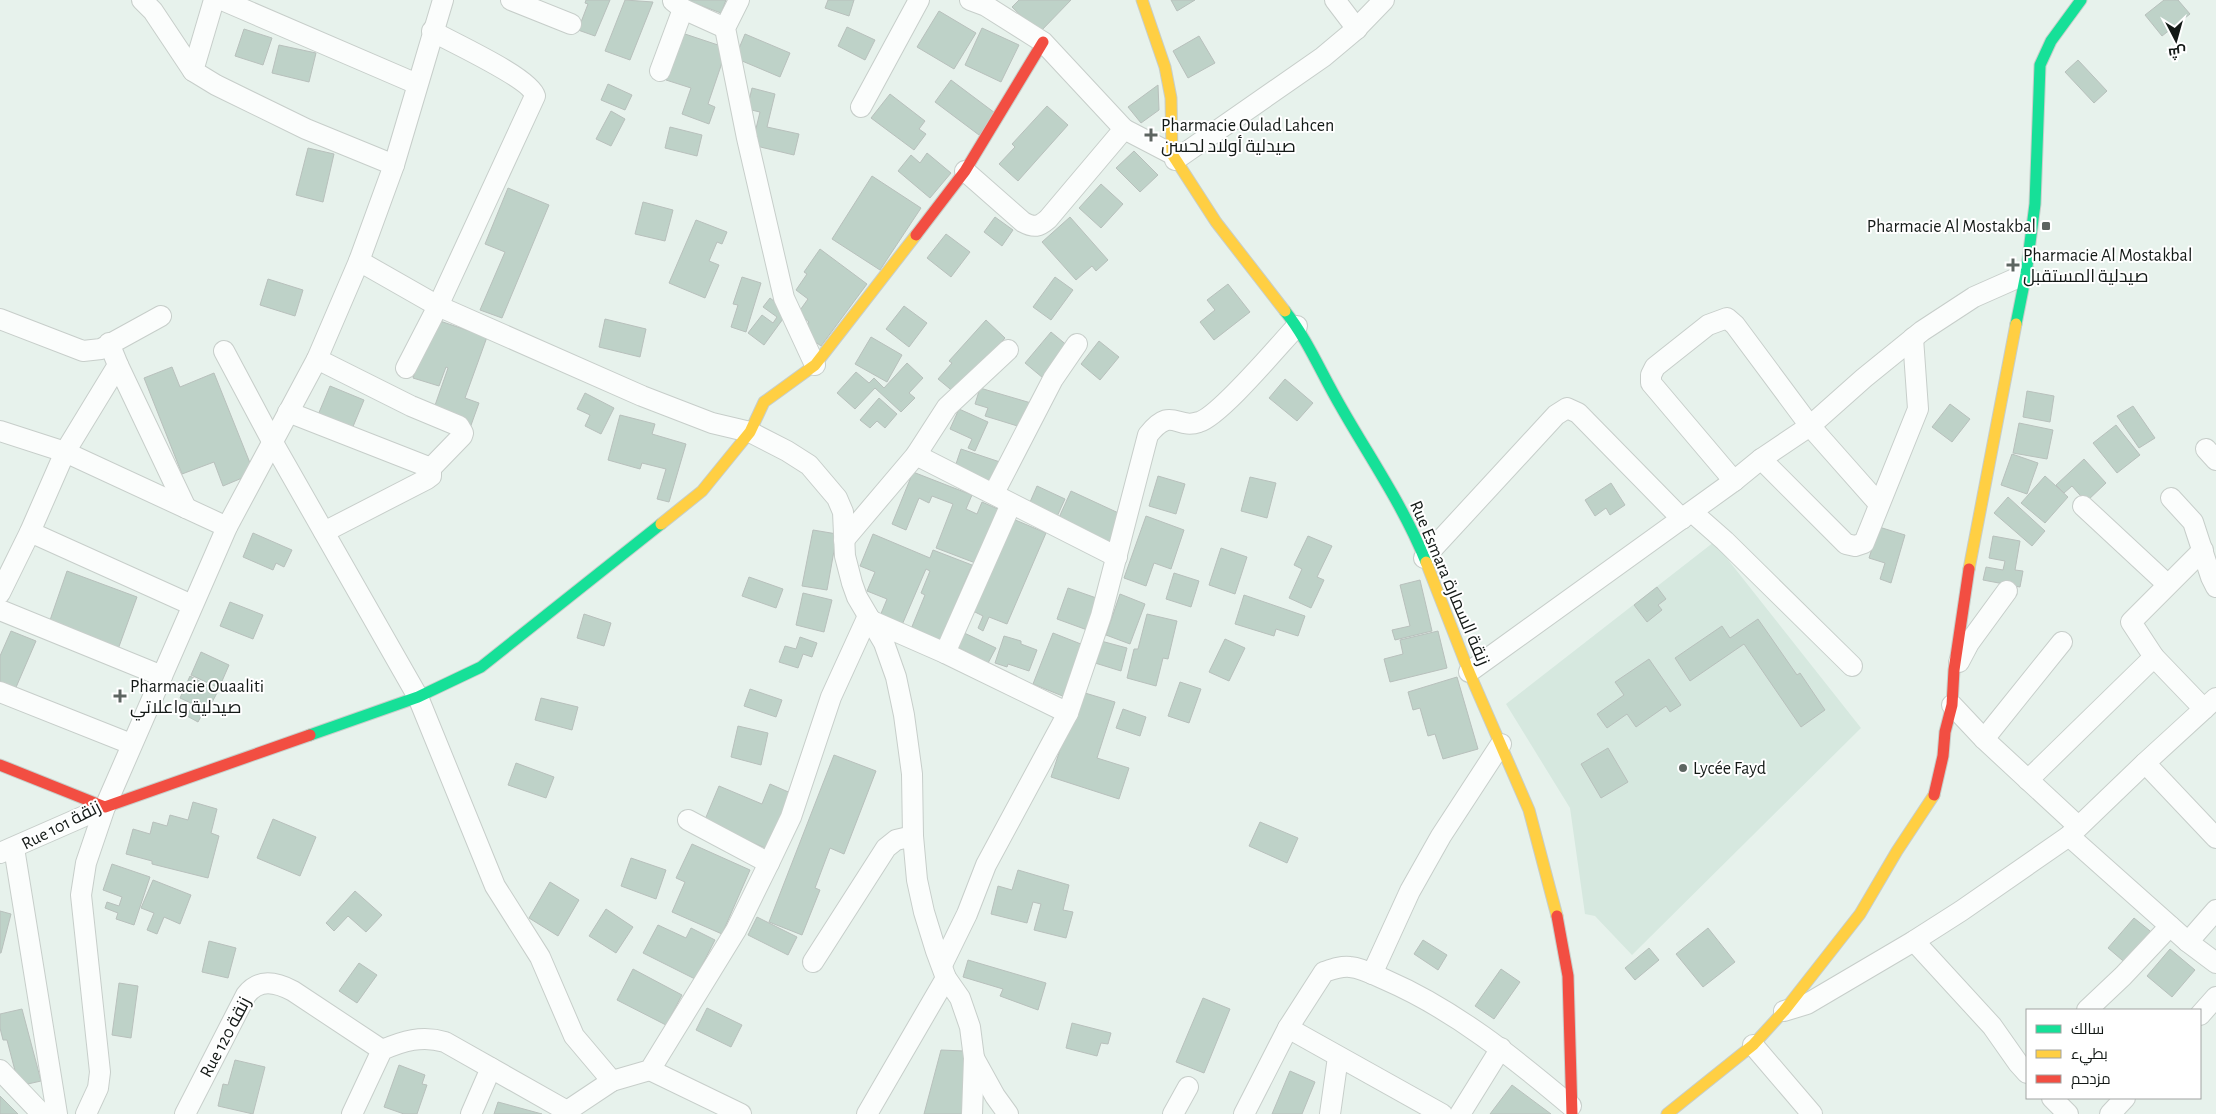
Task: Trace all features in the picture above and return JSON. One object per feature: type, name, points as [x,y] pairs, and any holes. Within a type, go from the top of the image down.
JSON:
[{"type":"street","points":[[142,0],[153,11],[193,71],[216,85],[306,129],[394,165]]},
{"type":"street","points":[[193,71],[214,0]]},
{"type":"street","points":[[222,0],[418,84]]},
{"type":"street","name":"Rue 101 زنقة","points":[[57,1114],[7,851],[105,807],[227,527],[317,359],[359,261],[394,165],[443,0]]},
{"type":"street","points":[[511,0],[571,24]]},
{"type":"street","points":[[739,0],[725,28],[746,138],[784,298],[815,365]]},
{"type":"street","points":[[862,107],[919,0]]},
{"type":"street","points":[[1142,0],[1165,67],[1171,98],[1173,157]]},
{"type":"street","points":[[1335,0],[1357,29]]},
{"type":"street","points":[[1173,157],[1322,57],[1357,29],[1384,0]]},
{"type":"street","points":[[1667,1114],[1753,1045],[1784,1011],[1860,914],[1897,851],[1934,795],[1944,756],[1945,732],[1952,705],[1954,670],[1966,583],[2026,274],[2035,204],[2040,65],[2051,40],[2081,0]]},
{"type":"street","points":[[982,2],[1043,42],[1124,129],[1173,157]]},
{"type":"street","points":[[660,71],[678,4],[725,28]]},
{"type":"street","points":[[406,368],[438,306],[535,96],[531,87],[515,76],[432,32]]},
{"type":"street","points":[[0,764],[105,807],[418,697],[480,666],[702,491],[750,432],[764,402],[815,365],[965,171],[1043,42]]},
{"type":"street","points":[[965,171],[1023,222],[1036,226],[1048,219],[1124,129]]},
{"type":"street","name":"Rue Esmara زنقة السمارة","points":[[1173,157],[1216,222],[1297,326],[1340,406],[1402,511],[1424,558],[1469,672],[1529,810],[1556,912],[1568,976],[1571,1110]]},
{"type":"street","points":[[359,261],[438,306],[642,396],[712,423],[750,432],[809,465],[837,498],[843,512],[845,556],[852,583],[890,657],[904,715],[912,774],[913,836],[917,880],[924,912],[936,951],[944,971],[960,998],[970,1027],[974,1058],[972,1114]]},
{"type":"street","points":[[1469,672],[1734,481],[1761,459],[1810,426],[1913,338],[1974,297],[2026,274]]},
{"type":"street","points":[[0,319],[83,351],[101,349],[161,316]]},
{"type":"street","points":[[1734,481],[1651,383],[1651,375],[1655,367],[1708,325],[1727,318],[1735,325],[1810,426],[1879,504]]},
{"type":"street","points":[[867,1114],[944,971],[968,914],[986,864],[1068,713],[1101,616],[1118,557],[1148,435],[1166,419],[1193,423],[1204,420],[1229,399],[1297,326]]},
{"type":"street","points":[[1761,459],[1846,544],[1855,546],[1864,542],[1918,409],[1913,338]]},
{"type":"street","points":[[109,343],[186,508]]},
{"type":"street","points":[[994,493],[1053,380],[1077,344]]},
{"type":"street","points":[[224,350],[272,441],[418,697],[495,886],[540,957],[574,1036],[612,1081]]},
{"type":"street","points":[[844,540],[916,455],[947,407],[1008,350]]},
{"type":"street","points":[[317,359],[462,429],[462,436],[430,468]]},
{"type":"street","points":[[0,593],[30,532],[65,452],[118,365]]},
{"type":"street","points":[[1424,558],[1556,415],[1567,408],[1578,413],[1687,515],[1725,541],[1852,666]]},
{"type":"street","points":[[288,412],[430,468]]},
{"type":"street","points":[[0,431],[65,452],[227,527]]},
{"type":"street","points":[[916,455],[1118,557]]},
{"type":"street","points":[[324,532],[428,479],[431,476],[430,468]]},
{"type":"street","points":[[2171,498],[2193,522],[2216,587]]},
{"type":"street","points":[[945,653],[1011,504]]},
{"type":"street","points":[[2083,506],[2167,584]]},
{"type":"street","points":[[30,532],[192,605]]},
{"type":"street","points":[[1784,1011],[1807,1004],[1914,941],[1961,911],[2074,831],[2145,762],[2210,703],[2154,657],[2133,628],[2131,622],[2202,550]]},
{"type":"street","points":[[1954,670],[1969,643],[2007,591]]},
{"type":"street","points":[[0,610],[162,676]]},
{"type":"street","points":[[870,619],[1068,713]]},
{"type":"street","points":[[650,1070],[736,930],[770,863],[791,817],[831,697],[870,619]]},
{"type":"street","points":[[1984,739],[2062,642]]},
{"type":"street","points":[[2028,780],[2154,657]]},
{"type":"street","points":[[0,692],[131,744]]},
{"type":"street","points":[[1952,705],[1984,739],[2028,780],[2074,831],[2170,926],[2188,942],[2216,962]]},
{"type":"street","points":[[1372,974],[1415,884],[1441,836],[1500,744]]},
{"type":"street","points":[[2145,762],[2216,838]]},
{"type":"street","points":[[86,1114],[98,1088],[100,1072],[81,894],[86,864],[105,807]]},
{"type":"street","points":[[688,820],[770,863]]},
{"type":"street","points":[[813,962],[886,848],[896,840],[913,836]]},
{"type":"street","points":[[2188,942],[2216,910]]},
{"type":"street","points":[[2088,1009],[2123,976],[2170,926]]},
{"type":"street","points":[[1914,941],[2024,1064]]},
{"type":"street","points":[[1244,1114],[1288,1028],[1324,972],[1344,966],[1354,967],[1372,974],[1425,1000],[1501,1048],[1571,1110]]},
{"type":"street","name":"Rue 120 زنقة","points":[[185,1114],[246,995],[250,989],[266,982],[274,982],[293,991],[382,1050]]},
{"type":"street","points":[[2201,1014],[2216,997]]},
{"type":"street","points":[[1288,1028],[1437,1113]]},
{"type":"street","points":[[352,1114],[382,1050],[404,1041],[432,1038],[445,1042],[566,1112],[612,1081],[650,1070],[741,1114]]},
{"type":"street","points":[[1753,1045],[1812,1114]]},
{"type":"street","points":[[1460,1114],[1501,1048]]},
{"type":"street","points":[[1330,1114],[1338,1056]]},
{"type":"street","points":[[974,1058],[995,1096],[1008,1114]]},
{"type":"street","points":[[471,1114],[491,1068]]},
{"type":"street","points":[[0,1070],[42,1114]]},
{"type":"street","points":[[1173,1114],[1188,1086]]},
{"type":"street","points":[[2053,1099],[2068,1114]]},
{"type":"street","points":[[2110,1114],[2124,1099]]},
{"type":"shaded area","name":"Lycée Fayd","points":[[1714,542],[1861,728],[1632,955],[1595,916],[1585,914],[1570,808],[1506,704]]},
{"type":"building","points":[[586,0],[610,0],[595,36],[578,30],[588,4],[585,3]]},
{"type":"building","points":[[625,0],[653,2],[630,60],[605,51]]},
{"type":"building","points":[[686,0],[726,0],[721,13]]},
{"type":"building","points":[[828,0],[854,0],[849,16],[825,8]]},
{"type":"building","points":[[1019,0],[1071,0],[1039,33],[1012,7]]},
{"type":"building","points":[[1171,0],[1195,0],[1177,11]]},
{"type":"building","points":[[2164,0],[2178,0],[2190,14],[2162,36],[2145,15]]},
{"type":"building","points":[[939,11],[976,33],[954,69],[917,47]]},
{"type":"building","points":[[847,27],[875,40],[865,60],[838,46]]},
{"type":"building","points":[[982,28],[1019,45],[1001,82],[965,65]]},
{"type":"building","points":[[244,29],[272,38],[263,65],[235,56]]},
{"type":"building","points":[[682,33],[727,48],[708,104],[715,107],[709,124],[682,114],[691,88],[666,80]]},
{"type":"building","points":[[745,34],[790,53],[780,77],[735,58]]},
{"type":"building","points":[[1199,36],[1215,63],[1188,78],[1173,51]]},
{"type":"building","points":[[279,45],[316,53],[309,82],[272,73]]},
{"type":"building","points":[[2078,60],[2107,91],[2094,103],[2065,72]]},
{"type":"building","points":[[951,80],[995,113],[979,135],[935,102]]},
{"type":"building","points":[[608,84],[632,95],[625,110],[601,100]]},
{"type":"building","points":[[1158,85],[1159,110],[1141,123],[1128,107]]},
{"type":"building","points":[[752,88],[775,94],[767,127],[799,134],[794,155],[752,145],[760,112],[747,109]]},
{"type":"building","points":[[890,94],[925,121],[919,129],[926,134],[914,150],[871,118]]},
{"type":"building","points":[[1047,106],[1068,125],[1018,181],[999,164],[1015,147],[1012,144]]},
{"type":"building","points":[[611,111],[625,119],[611,146],[596,139]]},
{"type":"building","points":[[670,127],[702,135],[697,156],[665,148]]},
{"type":"building","points":[[308,148],[334,154],[323,202],[296,195]]},
{"type":"building","points":[[1134,151],[1158,175],[1140,192],[1116,168]]},
{"type":"building","points":[[927,153],[951,173],[930,198],[898,171],[911,155],[920,163]]},
{"type":"building","points":[[872,176],[921,208],[880,270],[832,239]]},
{"type":"building","points":[[1101,184],[1123,204],[1101,228],[1079,208]]},
{"type":"building","points":[[508,188],[549,205],[502,318],[480,310],[505,252],[485,244]]},
{"type":"building","points":[[643,202],[673,210],[665,241],[635,234]]},
{"type":"building","points":[[995,217],[1013,230],[1002,246],[984,232]]},
{"type":"building","points":[[1070,217],[1108,260],[1096,271],[1092,266],[1076,280],[1042,242]]},
{"type":"building","points":[[696,220],[727,232],[722,244],[717,242],[709,261],[719,265],[705,298],[669,283]]},
{"type":"building","points":[[946,234],[970,252],[951,277],[927,258]]},
{"type":"building","points":[[820,249],[867,284],[821,346],[802,332],[809,322],[798,313],[808,299],[796,290],[807,274],[804,272]]},
{"type":"building","points":[[742,277],[761,283],[746,332],[731,327],[738,305],[733,304]]},
{"type":"building","points":[[1055,277],[1073,290],[1051,320],[1033,307]]},
{"type":"building","points":[[268,279],[303,290],[295,316],[260,305]]},
{"type":"building","points":[[1228,284],[1250,312],[1214,340],[1200,322],[1215,310],[1207,300]]},
{"type":"building","points":[[770,298],[788,312],[764,345],[748,333],[762,315],[773,323],[777,317],[763,307]]},
{"type":"building","points":[[904,306],[927,323],[909,347],[886,329]]},
{"type":"building","points":[[605,319],[646,329],[640,357],[599,347]]},
{"type":"building","points":[[437,320],[487,337],[465,398],[479,403],[470,428],[432,414],[448,368],[446,367],[439,386],[413,378],[424,345]]},
{"type":"building","points":[[986,320],[1005,338],[955,393],[938,379],[952,363],[949,361]]},
{"type":"building","points":[[1051,332],[1069,347],[1043,378],[1025,363]]},
{"type":"building","points":[[871,337],[902,355],[887,382],[855,364]]},
{"type":"building","points":[[1099,341],[1119,357],[1100,380],[1081,364]]},
{"type":"building","points":[[907,363],[923,378],[909,393],[915,398],[901,412],[875,388],[855,409],[837,393],[856,372],[869,383],[874,378],[884,388]]},
{"type":"building","points":[[172,367],[180,387],[214,373],[254,473],[223,486],[214,462],[182,474],[144,378]]},
{"type":"building","points":[[1285,379],[1313,403],[1297,421],[1269,398]]},
{"type":"building","points":[[330,386],[364,400],[352,429],[318,415]]},
{"type":"building","points":[[980,388],[1031,403],[1024,428],[985,416],[988,408],[975,404]]},
{"type":"building","points":[[2027,391],[2054,396],[2050,422],[2023,417]]},
{"type":"building","points":[[585,393],[614,408],[601,434],[585,426],[590,415],[577,409]]},
{"type":"building","points":[[879,398],[897,414],[885,428],[877,421],[870,428],[860,420]]},
{"type":"building","points":[[1950,404],[1970,419],[1952,442],[1932,427]]},
{"type":"building","points":[[2133,406],[2155,438],[2139,448],[2117,416]]},
{"type":"building","points":[[959,409],[988,422],[975,451],[968,448],[972,439],[950,429]]},
{"type":"building","points":[[620,415],[655,424],[652,434],[686,444],[669,502],[657,499],[666,469],[642,463],[640,469],[608,460]]},
{"type":"building","points":[[2019,423],[2053,430],[2047,459],[2013,453]]},
{"type":"building","points":[[2116,425],[2140,455],[2117,473],[2093,443]]},
{"type":"building","points":[[961,449],[1000,462],[992,486],[953,473]]},
{"type":"building","points":[[2012,454],[2038,463],[2027,494],[2001,485]]},
{"type":"building","points":[[2084,459],[2106,483],[2086,502],[2072,486],[2064,493],[2056,485]]},
{"type":"building","points":[[913,472],[972,495],[966,509],[977,514],[982,502],[1000,510],[978,564],[936,548],[953,504],[932,496],[929,503],[919,498],[906,530],[892,524]]},
{"type":"building","points":[[1158,476],[1185,484],[1176,514],[1149,506]]},
{"type":"building","points":[[2045,476],[2068,497],[2045,523],[2021,503]]},
{"type":"building","points":[[1250,477],[1276,483],[1267,518],[1241,511]]},
{"type":"building","points":[[1611,483],[1625,505],[1610,515],[1606,508],[1595,516],[1585,500]]},
{"type":"building","points":[[1037,486],[1065,499],[1055,521],[1027,509]]},
{"type":"building","points":[[1071,491],[1125,516],[1109,549],[1056,524]]},
{"type":"building","points":[[2008,497],[2045,531],[2032,546],[1994,513]]},
{"type":"building","points":[[1146,516],[1184,530],[1171,569],[1154,563],[1146,586],[1124,578]]},
{"type":"building","points":[[1013,519],[1046,533],[1007,624],[989,617],[983,631],[978,628],[983,616],[973,611]]},
{"type":"building","points":[[1879,527],[1905,535],[1891,583],[1880,579],[1885,563],[1869,558]]},
{"type":"building","points":[[813,530],[837,534],[827,590],[802,586]]},
{"type":"building","points":[[253,533],[292,550],[284,567],[276,563],[273,570],[243,557]]},
{"type":"building","points":[[873,534],[930,558],[933,550],[972,565],[940,641],[911,629],[925,595],[921,593],[930,571],[926,569],[902,625],[880,616],[887,599],[867,591],[875,572],[860,566]]},
{"type":"building","points":[[1308,536],[1332,546],[1317,577],[1324,580],[1311,608],[1289,598],[1302,569],[1294,565]]},
{"type":"building","points":[[1993,536],[2020,541],[2015,570],[2023,571],[2020,587],[1983,580],[1986,567],[2003,570],[2005,561],[1989,558]]},
{"type":"building","points":[[1221,548],[1247,557],[1235,594],[1209,585]]},
{"type":"building","points":[[67,571],[137,597],[117,652],[48,626]]},
{"type":"building","points":[[1174,573],[1199,581],[1191,607],[1166,599]]},
{"type":"building","points":[[749,577],[783,589],[776,608],[742,596]]},
{"type":"building","points":[[1420,580],[1432,631],[1395,640],[1392,630],[1410,626],[1400,585]]},
{"type":"building","points":[[1657,587],[1666,599],[1658,605],[1662,610],[1647,622],[1634,605]]},
{"type":"building","points":[[1068,588],[1102,600],[1090,631],[1057,619]]},
{"type":"building","points":[[803,593],[832,600],[824,632],[796,625]]},
{"type":"building","points":[[1120,594],[1145,604],[1130,644],[1106,635]]},
{"type":"building","points":[[1244,595],[1305,616],[1298,636],[1276,629],[1274,636],[1235,624]]},
{"type":"building","points":[[230,602],[263,615],[253,639],[220,626]]},
{"type":"building","points":[[584,614],[611,623],[604,646],[577,638]]},
{"type":"building","points":[[1147,614],[1177,621],[1168,659],[1163,658],[1156,686],[1127,678],[1134,649],[1138,649]]},
{"type":"building","points":[[1758,619],[1797,675],[1800,673],[1825,710],[1801,727],[1744,644],[1690,681],[1675,658],[1722,626],[1730,638]]},
{"type":"building","points":[[11,631],[36,641],[14,692],[0,686],[0,656]]},
{"type":"building","points":[[960,631],[996,648],[987,665],[970,657],[971,654],[953,645]]},
{"type":"building","points":[[1438,631],[1447,668],[1390,682],[1384,659],[1403,654],[1400,640]]},
{"type":"building","points":[[1053,633],[1086,646],[1065,697],[1033,684]]},
{"type":"building","points":[[1004,636],[1021,641],[1021,644],[1037,650],[1029,671],[1008,664],[1007,667],[995,663]]},
{"type":"building","points":[[800,637],[817,643],[812,657],[803,654],[798,668],[779,662],[785,646],[796,649]]},
{"type":"building","points":[[1225,639],[1245,648],[1229,681],[1209,672]]},
{"type":"building","points":[[1101,641],[1127,648],[1121,671],[1095,663]]},
{"type":"building","points":[[201,652],[229,665],[219,688],[191,675]]},
{"type":"building","points":[[1649,659],[1681,705],[1670,712],[1666,706],[1636,727],[1627,714],[1607,728],[1597,714],[1624,695],[1615,682]]},
{"type":"building","points":[[190,676],[218,691],[209,708],[206,707],[198,722],[187,716],[193,704],[180,698]]},
{"type":"building","points":[[1457,677],[1478,749],[1443,759],[1435,734],[1428,736],[1420,708],[1413,710],[1408,692]]},
{"type":"building","points":[[1180,682],[1201,689],[1189,723],[1168,716]]},
{"type":"building","points":[[750,689],[782,700],[776,717],[744,706]]},
{"type":"building","points":[[1085,693],[1115,702],[1097,758],[1129,768],[1119,799],[1051,777],[1071,717]]},
{"type":"building","points":[[541,698],[578,707],[572,730],[535,720]]},
{"type":"building","points":[[1123,709],[1146,717],[1140,736],[1116,728]]},
{"type":"building","points":[[738,726],[768,733],[761,765],[731,757]]},
{"type":"building","points":[[1608,748],[1628,782],[1601,798],[1581,764]]},
{"type":"building","points":[[834,755],[876,771],[844,854],[830,848],[815,888],[820,890],[802,935],[769,922]]},
{"type":"building","points":[[516,763],[554,777],[546,798],[508,785]]},
{"type":"building","points":[[770,784],[793,794],[770,850],[704,822],[719,786],[762,804]]},
{"type":"building","points":[[193,802],[217,809],[211,833],[219,836],[208,878],[152,864],[152,861],[126,854],[133,829],[150,834],[153,822],[167,826],[170,815],[188,820]]},
{"type":"building","points":[[273,819],[316,837],[300,876],[257,858]]},
{"type":"building","points":[[1260,822],[1298,838],[1287,863],[1249,846]]},
{"type":"building","points":[[692,844],[750,870],[722,934],[672,912],[685,882],[676,878]]},
{"type":"building","points":[[631,858],[666,870],[656,899],[621,886]]},
{"type":"building","points":[[112,864],[150,877],[134,925],[116,919],[118,913],[105,908],[107,902],[119,906],[122,897],[103,890]]},
{"type":"building","points":[[1018,870],[1069,885],[1063,910],[1073,912],[1066,938],[1034,930],[1041,904],[1033,902],[1027,923],[991,914],[998,886],[1012,890]]},
{"type":"building","points":[[153,880],[191,895],[180,924],[164,917],[157,934],[147,930],[154,913],[141,908]]},
{"type":"building","points":[[550,882],[579,900],[558,936],[529,918]]},
{"type":"building","points":[[355,891],[382,915],[366,932],[348,916],[334,931],[326,923]]},
{"type":"building","points":[[606,909],[633,927],[616,953],[589,936]]},
{"type":"building","points":[[0,911],[11,914],[1,953],[0,953]]},
{"type":"building","points":[[757,917],[797,937],[788,955],[748,935]]},
{"type":"building","points":[[2134,918],[2155,935],[2129,966],[2108,948]]},
{"type":"building","points":[[658,925],[686,938],[691,928],[715,940],[695,979],[643,953]]},
{"type":"building","points":[[1708,928],[1735,962],[1703,987],[1676,954]]},
{"type":"building","points":[[1423,940],[1447,955],[1438,970],[1414,954]]},
{"type":"building","points":[[209,941],[236,948],[228,978],[202,972]]},
{"type":"building","points":[[1649,948],[1659,960],[1635,980],[1625,968]]},
{"type":"building","points":[[2170,949],[2195,970],[2172,997],[2147,976]]},
{"type":"building","points":[[968,960],[1046,983],[1038,1010],[1000,996],[1003,989],[963,977]]},
{"type":"building","points":[[359,963],[377,975],[357,1003],[339,991]]},
{"type":"building","points":[[633,969],[682,995],[666,1025],[617,1000]]},
{"type":"building","points":[[1501,969],[1520,982],[1494,1019],[1475,1006]]},
{"type":"building","points":[[119,983],[138,986],[131,1038],[112,1035]]},
{"type":"building","points":[[1203,998],[1230,1009],[1204,1073],[1176,1062]]},
{"type":"building","points":[[707,1008],[742,1025],[731,1047],[696,1030]]},
{"type":"building","points":[[22,1009],[41,1081],[19,1086],[7,1040],[3,1040],[0,1028],[0,1014]]},
{"type":"building","points":[[1072,1023],[1111,1033],[1108,1044],[1101,1043],[1097,1056],[1066,1048]]},
{"type":"building","points":[[941,1050],[964,1051],[963,1114],[924,1114]]},
{"type":"building","points":[[235,1060],[265,1067],[253,1114],[218,1106],[223,1084],[228,1085]]},
{"type":"building","points":[[399,1065],[425,1075],[422,1084],[427,1085],[417,1114],[404,1114],[384,1107]]},
{"type":"building","points":[[1290,1071],[1315,1082],[1302,1114],[1272,1114]]},
{"type":"building","points":[[1512,1085],[1551,1114],[1490,1114]]},
{"type":"building","points":[[0,1096],[18,1114],[0,1114]]},
{"type":"building","points":[[498,1102],[542,1114],[494,1114]]},
{"type":"traffic: fast","points":[[2016,324],[2026,274],[2035,204],[2040,65],[2051,41],[2081,0]]},
{"type":"traffic: fast","points":[[1285,311],[1308,346],[1334,395],[1397,502],[1426,562]]},
{"type":"traffic: fast","points":[[310,735],[418,697],[481,667],[661,524]]},
{"type":"traffic: slow","points":[[1142,0],[1165,67],[1171,98],[1172,154],[1216,222],[1285,311]]},
{"type":"traffic: slow","points":[[661,524],[702,491],[750,432],[764,402],[815,365],[916,235]]},
{"type":"traffic: slow","points":[[1969,569],[2016,324]]},
{"type":"traffic: slow","points":[[1426,562],[1469,672],[1529,810],[1557,916]]},
{"type":"traffic: slow","points":[[1667,1114],[1753,1045],[1784,1011],[1860,914],[1897,851],[1934,795]]},
{"type":"traffic: jam","points":[[916,235],[965,171],[1043,42]]},
{"type":"traffic: jam","points":[[1934,795],[1943,756],[1945,732],[1952,705],[1954,670],[1969,569]]},
{"type":"traffic: jam","points":[[0,765],[105,807],[310,735]]},
{"type":"traffic: jam","points":[[1557,916],[1568,976],[1572,1114]]},
{"type":"place","name":"Pharmacie Oulad Lahcen صيدلية أولاد لحسن","points":[[1151,135]]},
{"type":"place","name":"Pharmacie Al Mostakbal","points":[[2046,226]]},
{"type":"place","name":"Pharmacie Al Mostakbal صيدلية المستقبل","points":[[2013,265]]},
{"type":"place","name":"Pharmacie Ouaaliti صيدلية واعلاتي","points":[[120,696]]},
{"type":"place","name":"Lycée Fayd","points":[[1683,768]]}]
